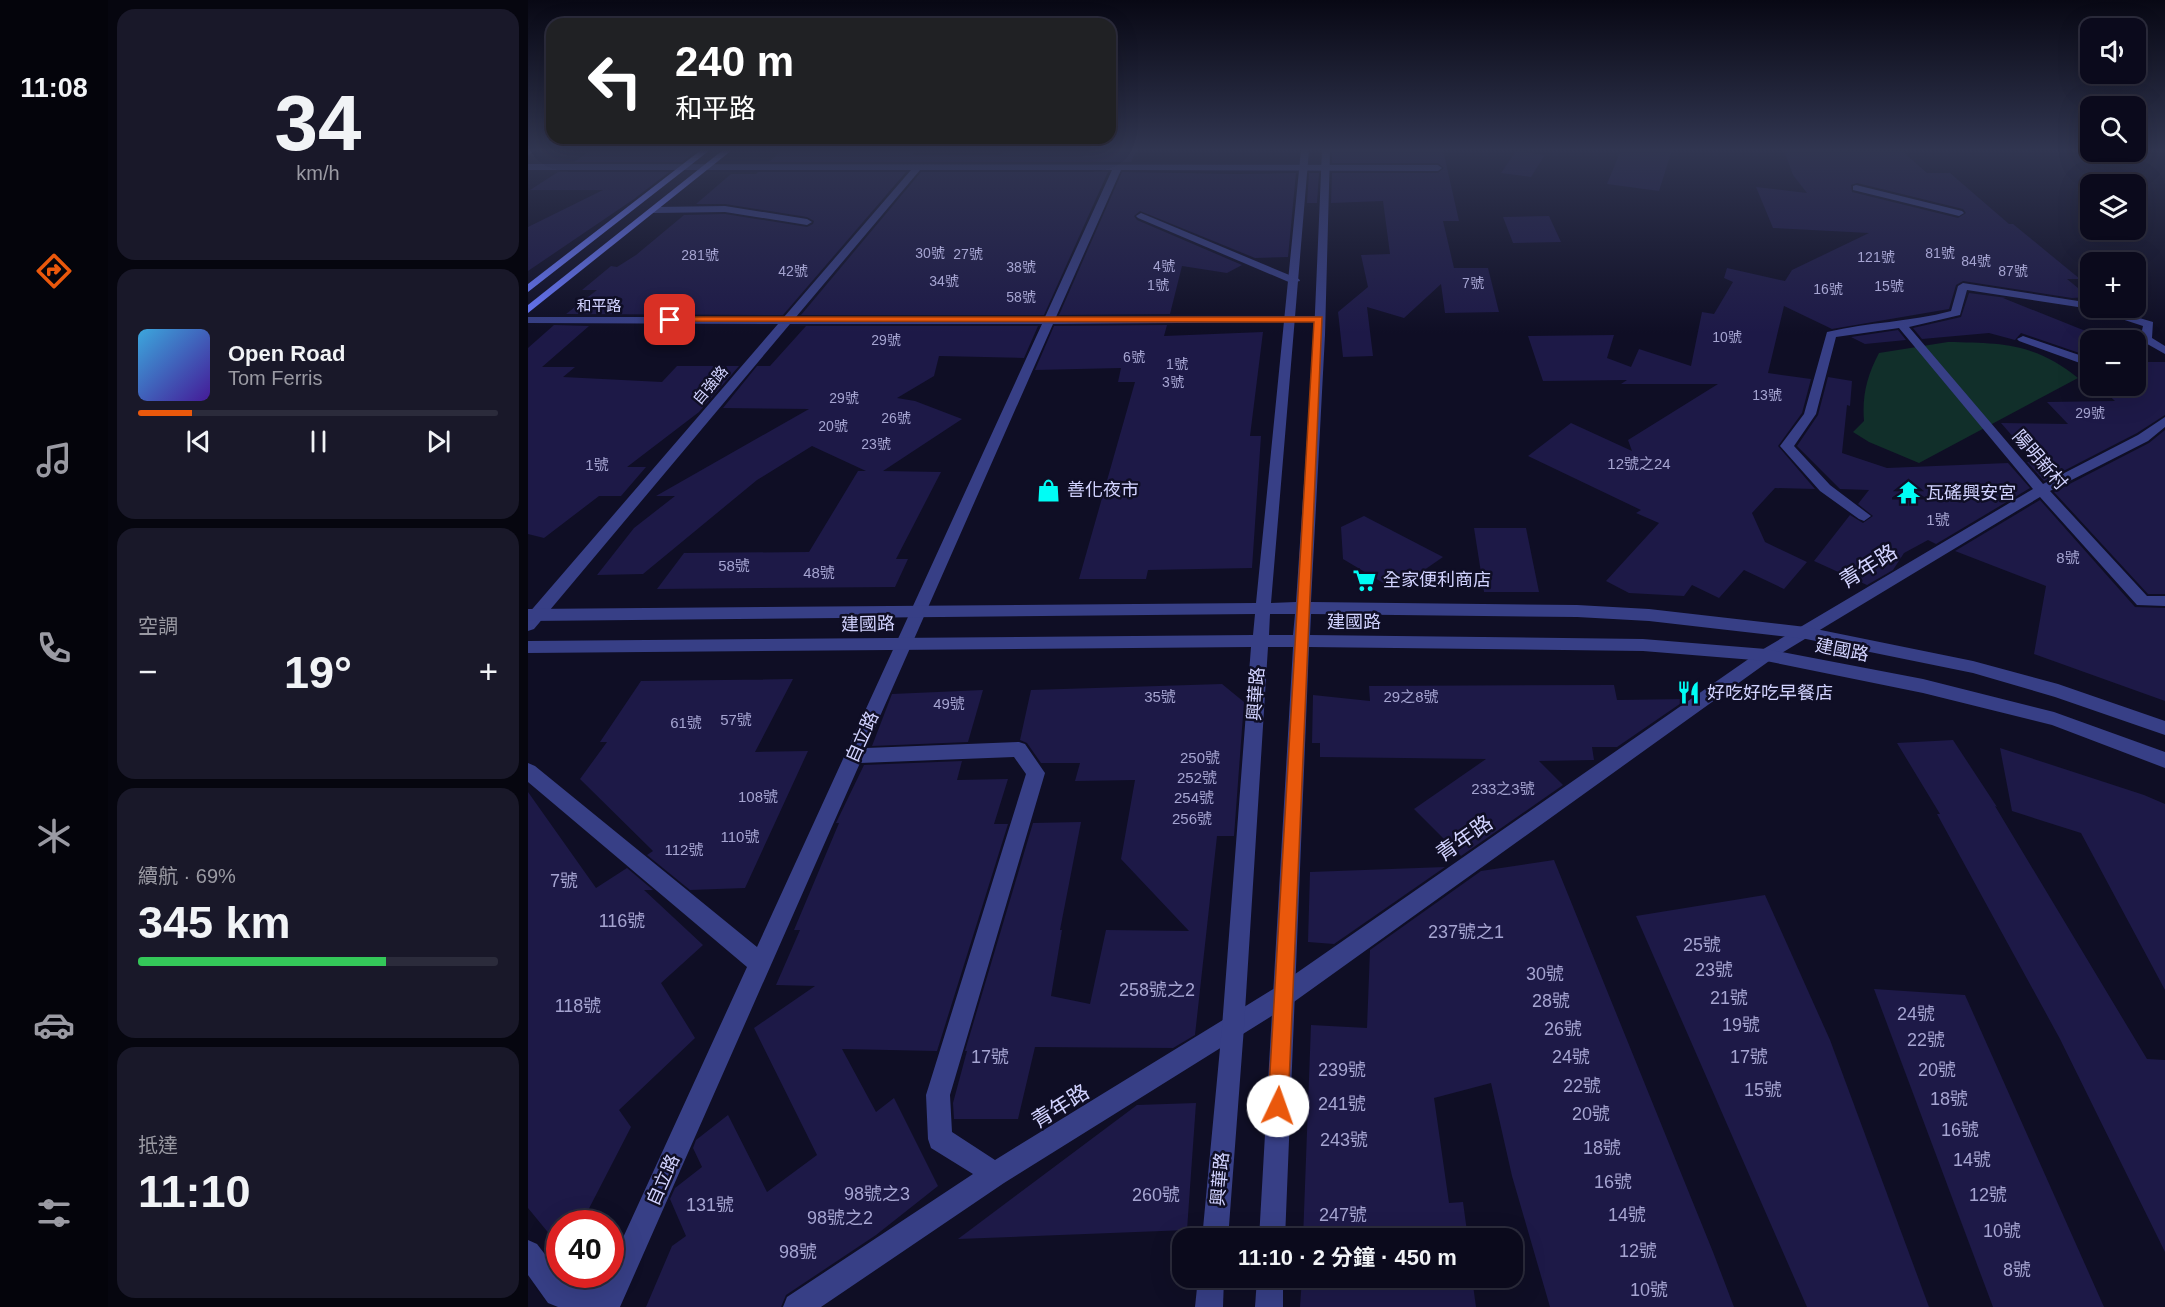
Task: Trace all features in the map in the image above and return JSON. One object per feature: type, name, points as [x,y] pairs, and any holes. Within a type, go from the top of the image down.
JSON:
[{"type":"main road","points":[[528,289],[628,211]]},
{"type":"main road","points":[[528,310],[653,211]]},
{"type":"street","points":[[738,211],[807,222]]},
{"type":"street","name":"自強路","points":[[531,618],[881,211]]},
{"type":"street","name":"自立路","points":[[609,1299],[1098,211]]},
{"type":"street","name":"興華路","points":[[1216,1228],[1233,1028],[1260,642],[1301,211]]},
{"type":"street","points":[[1272,1228],[1301,641],[1326,211]]},
{"type":"street","points":[[1951,211],[1959,213]]},
{"type":"street","points":[[1141,216],[1295,280]]},
{"type":"street","points":[[1864,516],[1825,488],[1787,446],[1810,414],[1831,334],[1921,322],[1956,313],[1962,286],[2080,304]]},
{"type":"street","points":[[2129,318],[2149,324],[2146,330]]},
{"type":"street","name":"和平路","points":[[528,320],[1319,319]]},
{"type":"street","name":"陽明新村","points":[[1900,323],[2041,490],[2144,601],[2165,601]]},
{"type":"street","points":[[2023,339],[2080,359]]},
{"type":"street","points":[[2146,343],[2165,351]]},
{"type":"street","name":"青年路","points":[[797,1307],[995,1174],[1283,996],[1766,655],[2041,490],[2144,438],[2165,421]]},
{"type":"street","name":"建國路","points":[[531,618],[1304,608],[1577,611],[1649,615],[1806,633],[1973,667],[2058,691],[2165,728]]},
{"type":"street","name":"建國路","points":[[528,647],[1301,641],[1643,645],[1766,655],[1923,686],[2054,719],[2165,759]]},
{"type":"street","points":[[853,756],[1019,749],[1036,774],[938,1095],[940,1139],[995,1174]]},
{"type":"street","points":[[528,771],[760,964]]},
{"type":"street","points":[[528,1253],[558,1293],[609,1299]]},
{"type":"street","points":[[1209,1307],[1210,1288]]},
{"type":"street","points":[[1269,1307],[1270,1288]]},
{"type":"green space","points":[[1948,342],[1985,343],[2032,351],[2062,366],[2078,378],[1919,463],[1869,442],[1853,432],[1864,421],[1866,386],[1879,353]]},
{"type":"building","points":[[560,211],[616,211],[528,271],[528,227]]},
{"type":"building","points":[[769,211],[872,211],[783,315],[566,314],[597,290],[582,290],[611,266],[617,267],[636,255],[684,215],[725,214],[807,227],[814,221],[807,217]]},
{"type":"building","points":[[888,211],[1091,211],[1044,315],[801,315]]},
{"type":"building","points":[[1105,211],[1292,211],[1288,257],[1255,258],[1140,211],[1134,216],[1137,220],[1242,265],[1227,273],[1182,266],[1170,314],[1059,315]]},
{"type":"building","points":[[1384,211],[1457,211],[1459,221],[1443,221],[1454,268],[1488,268],[1499,312],[1445,313],[1441,284],[1404,318],[1367,307],[1373,356],[1343,357],[1338,312],[1368,287],[1361,255],[1390,254]]},
{"type":"building","points":[[1766,211],[1929,211],[1958,218],[1966,213],[1964,211],[1994,211],[2080,279],[2067,279],[2080,290],[2080,298],[1963,281],[1956,285],[1949,309],[1832,329],[1784,306],[1768,373],[1811,379],[1802,413],[1778,446],[1815,489],[1775,488],[1752,513],[1765,542],[1807,562],[1784,589],[1744,570],[1719,598],[1692,585],[1684,596],[1629,593],[1606,581],[1659,523],[1636,513],[1641,510],[1528,456],[1571,423],[1632,451],[1628,440],[1718,384],[1621,384],[1627,380],[1543,381],[1528,336],[1614,335],[1607,358],[1631,367],[1639,349],[1691,366],[1702,312],[1714,314],[1733,282],[1724,278],[1727,268],[1785,281],[1792,270],[1869,233],[1773,228]]},
{"type":"building","points":[[1549,216],[1561,242],[1513,243],[1503,217]]},
{"type":"building","points":[[1969,293],[2007,298],[2003,298],[2083,330],[2080,330],[2080,353],[2021,333],[2015,340],[1989,333],[1922,339],[1913,328],[1961,317]]},
{"type":"building","points":[[554,325],[589,326],[542,367],[575,367],[563,377],[662,382],[677,366],[739,366],[699,412],[627,467],[646,467],[621,496],[599,496],[544,538],[528,534],[528,348]]},
{"type":"building","points":[[1167,325],[1164,336],[1263,332],[1250,436],[1261,436],[1252,568],[1148,570],[1146,579],[1079,579],[1135,382],[1118,382],[1121,368],[1035,370],[1054,326]]},
{"type":"building","points":[[806,326],[1038,326],[1024,358],[939,356],[934,376],[897,398],[915,401],[962,419],[883,471],[941,472],[896,559],[908,559],[895,587],[657,589],[684,553],[809,552],[858,471],[866,471],[812,446],[757,480],[643,574],[597,575],[634,528],[675,496],[656,496],[809,409],[723,408],[757,366],[770,366]]},
{"type":"building","points":[[1898,330],[1906,340],[1865,344],[1851,337]]},
{"type":"building","points":[[2146,362],[2165,362],[2165,415],[2137,433],[2044,481],[2027,462],[2035,462],[2001,423],[2068,424],[2047,402],[2115,401],[2110,396],[2146,396]]},
{"type":"building","points":[[1828,377],[1852,381],[1842,453],[1887,468],[2008,463],[2030,488],[1936,544],[1928,540],[1904,553],[1893,570],[1867,585],[1814,561],[1850,515],[1863,523],[1873,516],[1858,504],[1869,490],[1840,489],[1797,446],[1818,415]]},
{"type":"building","points":[[2165,430],[2165,594],[2148,594],[2054,492],[2149,443]]},
{"type":"building","points":[[2040,500],[2135,607],[2165,608],[2165,701],[2034,654],[2046,586],[1955,551]]},
{"type":"building","points":[[1364,516],[1443,557],[1395,590],[1343,559],[1341,527]]},
{"type":"building","points":[[1474,528],[1526,528],[1539,592],[1484,592]]},
{"type":"building","points":[[793,679],[755,752],[808,751],[745,888],[690,890],[647,855],[653,851],[580,779],[607,742],[600,742],[641,681]]},
{"type":"building","points":[[1222,684],[1244,702],[1234,836],[1217,836],[1195,1035],[1173,1048],[1035,1047],[1018,1119],[954,1119],[953,1103],[967,1051],[965,1051],[1033,823],[1081,822],[1060,930],[1062,930],[1051,996],[1090,1004],[1106,930],[1189,931],[1121,859],[1135,780],[1075,781],[1080,763],[1041,763],[1027,743],[1020,740],[1031,690]]},
{"type":"building","points":[[1614,685],[1617,700],[1687,699],[1617,747],[1592,747],[1594,760],[1539,761],[1563,785],[1461,856],[1414,809],[1486,759],[1320,757],[1320,743],[1312,743],[1313,695],[1370,701],[1369,686]]},
{"type":"building","points":[[983,690],[968,742],[872,746],[892,694]]},
{"type":"building","points":[[1953,740],[1997,807],[1995,806],[2147,1059],[2165,1060],[2165,1252],[2060,1039],[1937,814],[1940,814],[1897,743]]},
{"type":"building","points":[[2000,748],[2165,804],[2165,990],[2081,833],[2012,811]]},
{"type":"building","points":[[962,761],[957,780],[1008,779],[994,824],[1008,824],[937,1051],[842,1049],[876,1112],[894,1098],[938,1186],[876,1235],[786,1295],[781,1307],[646,1307],[672,1246],[686,1236],[670,1199],[675,1188],[702,1167],[693,1148],[696,1140],[728,1115],[767,1192],[817,1155],[754,1028],[815,986],[776,985],[800,930],[794,930],[839,823],[836,823],[864,765]]},
{"type":"building","points":[[528,792],[596,888],[627,868],[653,890],[644,890],[703,945],[661,983],[695,1038],[619,1110],[631,1127],[588,1210],[546,1210],[546,1230],[528,1208]]},
{"type":"building","points":[[1554,860],[1734,1307],[1550,1307],[1512,1176],[1491,1083],[1434,1098],[1449,1203],[1463,1202],[1467,1228],[1303,1228],[1311,1025],[1367,1028],[1370,950],[1481,871]]},
{"type":"building","points":[[1445,867],[1334,944],[1308,942],[1310,872]]},
{"type":"building","points":[[1765,895],[1830,1040],[1929,1307],[1807,1307],[1636,916]]},
{"type":"building","points":[[1874,989],[1965,995],[2104,1307],[1993,1307]]},
{"type":"building","points":[[1196,1103],[1187,1228],[1172,1228],[1172,1231],[958,1239],[1137,1105]]},
{"type":"building","points":[[1301,1288],[1473,1288],[1476,1307],[1300,1307]]},
{"type":"place","name":"善化夜市","points":[[1049,490]]},
{"type":"place","name":"瓦磘興安宮","points":[[1908,493]]},
{"type":"place","name":"全家便利商店","points":[[1365,580]]},
{"type":"place","name":"好吃好吃早餐店","points":[[1689,693]]},
{"type":"route","points":[[670,320],[1319,319],[1278,1106]]}]
